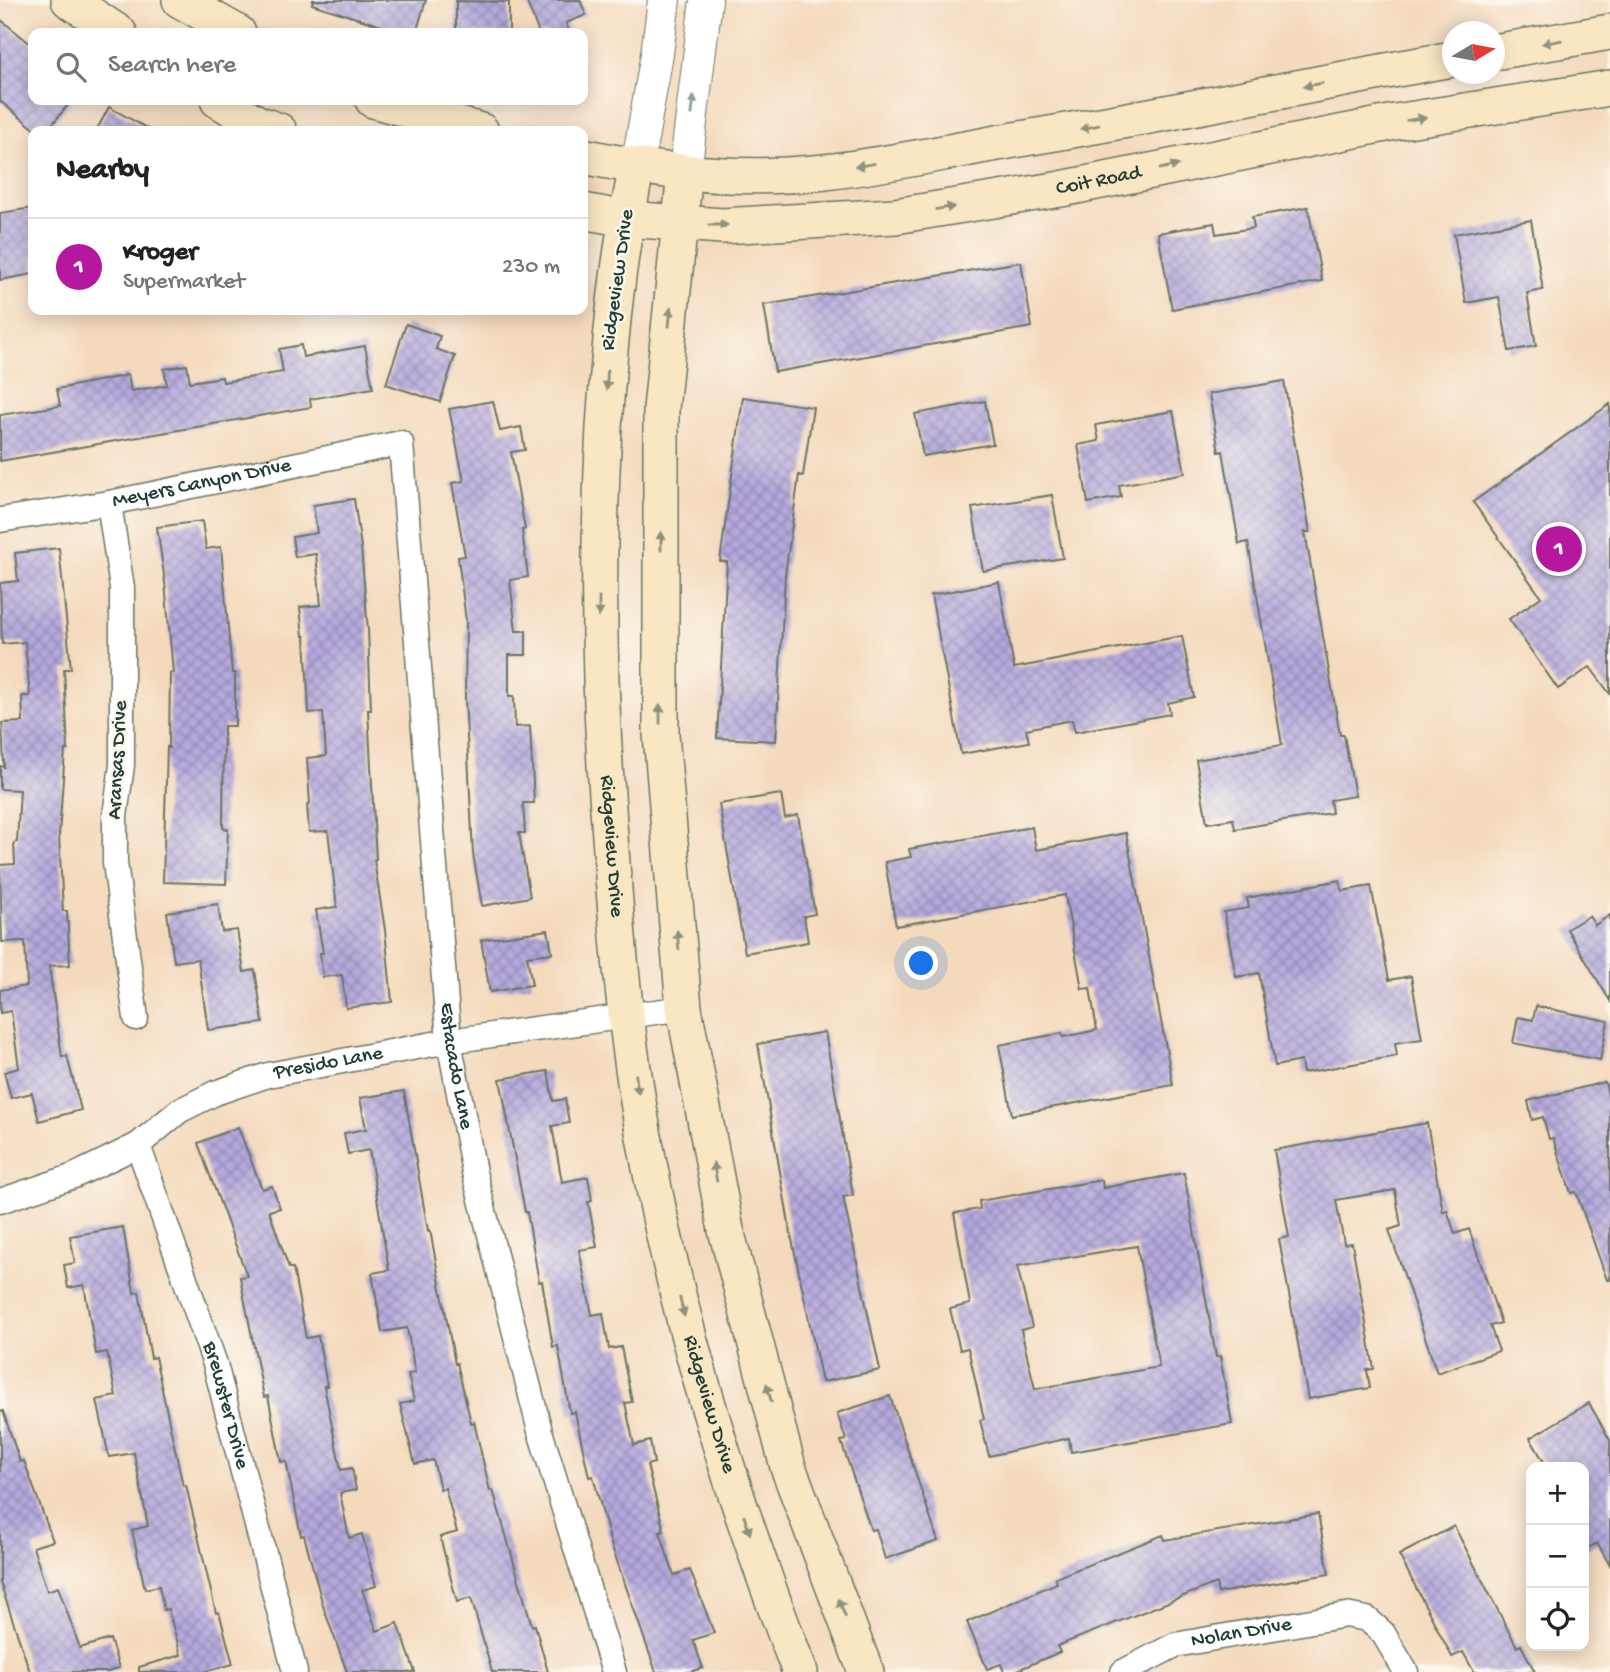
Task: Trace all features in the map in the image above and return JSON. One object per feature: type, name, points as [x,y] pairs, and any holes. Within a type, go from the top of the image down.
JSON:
[{"type":"main road","points":[[69,0],[112,28]]},
{"type":"main road","points":[[180,0],[229,28]]},
{"type":"main road","points":[[1505,50],[1610,32]]},
{"type":"main road","points":[[588,157],[638,167],[744,176],[825,172],[1050,134],[1442,61]]},
{"type":"main road","points":[[1356,77],[1365,128]]},
{"type":"main road","name":"Coit Road","points":[[588,212],[626,219],[722,226],[895,216],[1061,189],[1365,128],[1610,88]]},
{"type":"main road","points":[[227,105],[265,126]]},
{"type":"main road","points":[[390,105],[464,126]]},
{"type":"main road","points":[[1050,134],[1061,189]]},
{"type":"main road","name":"Ridgeview Drive","points":[[638,167],[626,219],[609,346],[600,502],[599,675],[615,909],[648,1162],[683,1312],[725,1462],[800,1672]]},
{"type":"main road","points":[[685,172],[660,409],[660,734],[684,1008],[726,1230],[788,1467],[866,1672]]},
{"type":"street","name":"Ridgeview Drive","points":[[638,167],[664,0]]},
{"type":"street","points":[[685,172],[706,0]]},
{"type":"street","name":"Meyers Canyon Drive","points":[[0,520],[109,503],[401,443]]},
{"type":"street","name":"Estacado Lane","points":[[401,443],[449,1041],[474,1172],[540,1431],[614,1672]]},
{"type":"street","name":"Aransas Drive","points":[[109,503],[122,588],[122,765],[115,816],[115,863],[136,1018]]},
{"type":"street","name":"Presido Lane","points":[[0,1201],[74,1176],[138,1145],[179,1111],[215,1093],[268,1075],[449,1041],[684,1008]]},
{"type":"street","name":"Brewster Drive","points":[[138,1145],[215,1364],[295,1672]]},
{"type":"street","name":"Nolan Drive","points":[[1123,1672],[1175,1645],[1346,1615],[1367,1619],[1383,1633],[1406,1672]]},
{"type":"building","points":[[313,0],[426,0],[418,28],[388,28],[312,4]]},
{"type":"building","points":[[526,0],[580,0],[586,15],[566,23],[568,28],[537,28]]},
{"type":"building","points":[[456,1],[509,2],[509,28],[456,28]]},
{"type":"building","points":[[0,19],[28,42],[28,105],[68,105],[51,126],[31,126],[0,101]]},
{"type":"building","points":[[109,107],[143,126],[99,126]]},
{"type":"building","points":[[1308,207],[1322,281],[1172,309],[1158,233],[1214,223],[1216,234],[1254,228],[1252,217]]},
{"type":"building","points":[[28,209],[28,275],[0,280],[0,213]]},
{"type":"building","points":[[1531,220],[1543,290],[1527,293],[1536,346],[1509,351],[1499,297],[1466,303],[1454,234]]},
{"type":"building","points":[[1021,262],[1032,327],[775,372],[764,305]]},
{"type":"building","points":[[406,324],[440,336],[436,349],[455,356],[440,402],[386,384]]},
{"type":"building","points":[[301,345],[303,357],[365,346],[373,388],[310,399],[311,407],[0,461],[0,415],[60,406],[57,389],[128,375],[131,391],[167,385],[164,369],[187,365],[190,382],[222,377],[223,382],[283,372],[279,349]]},
{"type":"building","points":[[1284,381],[1310,532],[1305,532],[1340,735],[1344,735],[1355,796],[1330,800],[1332,813],[1235,829],[1233,819],[1207,823],[1196,760],[1282,745],[1248,542],[1239,544],[1223,451],[1219,452],[1209,394]]},
{"type":"building","points":[[743,397],[813,407],[803,476],[799,475],[785,575],[776,741],[717,738],[727,562],[720,561]]},
{"type":"building","points":[[493,401],[500,431],[521,427],[525,450],[511,452],[525,529],[522,530],[528,577],[510,580],[516,631],[526,631],[526,655],[509,655],[509,696],[514,696],[515,727],[530,726],[534,803],[523,803],[525,833],[519,833],[530,897],[482,906],[473,854],[465,698],[466,621],[458,557],[465,556],[452,483],[464,481],[449,409]]},
{"type":"building","points":[[985,401],[993,444],[923,456],[915,414]]},
{"type":"building","points":[[1610,404],[1610,694],[1590,667],[1558,689],[1509,619],[1541,597],[1473,502]]},
{"type":"building","points":[[1173,411],[1185,473],[1119,485],[1121,497],[1088,503],[1078,445],[1099,441],[1096,425]]},
{"type":"building","points":[[1052,495],[1063,558],[983,571],[972,508]]},
{"type":"building","points":[[354,499],[368,630],[374,860],[385,930],[392,1002],[346,1008],[342,975],[323,977],[320,953],[323,953],[316,910],[337,907],[328,831],[309,832],[307,804],[310,804],[307,758],[326,756],[323,712],[309,713],[305,636],[300,607],[321,605],[316,554],[295,557],[292,537],[317,533],[313,505]]},
{"type":"building","points":[[202,521],[206,549],[221,547],[232,673],[235,673],[235,726],[224,726],[223,828],[228,829],[226,884],[163,882],[170,673],[173,673],[157,527]]},
{"type":"building","points":[[59,548],[71,669],[64,669],[68,750],[65,750],[59,836],[63,911],[67,911],[70,965],[49,966],[62,1057],[67,1056],[81,1110],[39,1121],[32,1093],[11,1098],[4,1072],[19,1068],[11,1011],[0,1013],[0,990],[27,986],[25,941],[2,942],[0,865],[15,864],[14,843],[17,842],[20,790],[0,789],[0,766],[4,767],[2,723],[23,722],[22,696],[30,696],[25,642],[2,644],[0,583],[18,581],[15,553]]},
{"type":"building","points":[[999,582],[1014,668],[1182,636],[1194,697],[1168,703],[1170,714],[1075,732],[1072,720],[1026,729],[1029,742],[961,754],[931,595]]},
{"type":"building","points":[[781,794],[785,818],[798,815],[815,914],[804,916],[808,942],[745,953],[719,804]]},
{"type":"building","points":[[1032,827],[1036,850],[1126,833],[1173,1085],[1012,1115],[999,1045],[1062,1033],[1063,1037],[1097,1030],[1090,988],[1082,989],[1065,895],[896,926],[885,862],[911,857],[909,849]]},
{"type":"building","points":[[1340,880],[1342,891],[1371,886],[1389,980],[1411,976],[1422,1039],[1395,1043],[1397,1056],[1303,1073],[1301,1061],[1275,1066],[1259,973],[1236,977],[1224,912],[1249,908],[1247,898]]},
{"type":"building","points":[[218,904],[222,932],[237,930],[244,972],[255,970],[263,1023],[208,1030],[198,959],[174,962],[167,912]]},
{"type":"building","points":[[1610,915],[1610,1001],[1567,929],[1589,916],[1595,925]]},
{"type":"building","points":[[548,930],[552,953],[527,956],[532,985],[490,992],[481,940]]},
{"type":"building","points":[[1536,1006],[1608,1021],[1600,1060],[1513,1043],[1518,1017],[1533,1020]]},
{"type":"building","points":[[825,1032],[853,1195],[843,1197],[880,1370],[822,1382],[790,1230],[758,1044]]},
{"type":"building","points":[[548,1071],[553,1101],[565,1099],[569,1123],[552,1126],[562,1182],[588,1177],[592,1201],[588,1202],[597,1247],[579,1250],[592,1315],[603,1313],[609,1349],[621,1347],[632,1402],[625,1403],[634,1445],[650,1441],[654,1463],[647,1465],[664,1531],[660,1532],[674,1575],[690,1570],[714,1633],[693,1640],[703,1668],[690,1672],[656,1672],[611,1544],[593,1476],[589,1477],[575,1412],[570,1413],[558,1346],[553,1347],[500,1079]]},
{"type":"building","points":[[1605,1082],[1610,1104],[1610,1280],[1607,1280],[1576,1192],[1571,1193],[1553,1138],[1549,1139],[1543,1117],[1532,1120],[1528,1101]]},
{"type":"building","points":[[404,1091],[428,1231],[430,1230],[455,1364],[457,1363],[471,1423],[474,1422],[490,1491],[493,1490],[548,1672],[492,1672],[471,1598],[457,1602],[440,1537],[457,1532],[445,1488],[440,1489],[433,1460],[415,1464],[400,1404],[414,1401],[408,1374],[415,1373],[407,1328],[382,1332],[372,1273],[389,1270],[369,1150],[348,1154],[344,1133],[366,1129],[360,1098]]},
{"type":"building","points":[[1427,1123],[1443,1212],[1447,1210],[1455,1234],[1469,1229],[1501,1323],[1490,1326],[1499,1351],[1437,1373],[1389,1230],[1401,1226],[1395,1190],[1336,1200],[1344,1244],[1352,1243],[1374,1369],[1367,1370],[1370,1388],[1308,1399],[1279,1239],[1289,1237],[1274,1150]]},
{"type":"building","points":[[238,1127],[262,1189],[272,1186],[280,1208],[269,1211],[289,1268],[293,1268],[306,1338],[318,1336],[327,1386],[324,1386],[341,1470],[352,1468],[356,1490],[340,1493],[349,1538],[362,1534],[376,1586],[362,1590],[377,1631],[398,1623],[415,1672],[347,1672],[324,1609],[304,1535],[301,1536],[286,1461],[281,1462],[268,1396],[264,1397],[240,1277],[247,1276],[198,1143]]},
{"type":"building","points":[[1184,1173],[1216,1357],[1220,1356],[1232,1424],[1071,1452],[1069,1438],[989,1456],[980,1420],[984,1419],[968,1348],[960,1350],[950,1309],[970,1304],[954,1213],[980,1209],[979,1201],[1102,1180],[1103,1188]],"holes":[[[1137,1246],[1159,1367],[1035,1389],[1021,1330],[1032,1327],[1017,1266]]]},
{"type":"building","points":[[123,1227],[134,1293],[139,1292],[151,1358],[155,1357],[183,1486],[186,1485],[216,1613],[219,1612],[233,1664],[204,1672],[139,1672],[139,1667],[181,1655],[168,1609],[164,1610],[159,1586],[145,1589],[132,1530],[148,1526],[134,1453],[109,1457],[97,1400],[116,1396],[107,1352],[96,1354],[84,1285],[68,1288],[64,1265],[75,1263],[70,1236]]},
{"type":"building","points":[[890,1396],[938,1541],[885,1559],[876,1529],[871,1530],[841,1441],[846,1440],[837,1413]]},
{"type":"building","points":[[1589,1403],[1610,1440],[1610,1565],[1597,1543],[1589,1547],[1589,1462],[1544,1462],[1530,1438]]},
{"type":"building","points":[[3,1411],[20,1462],[24,1461],[53,1541],[33,1547],[47,1591],[58,1587],[80,1648],[110,1639],[119,1668],[108,1672],[30,1672],[0,1582],[0,1412]]},
{"type":"building","points":[[1318,1514],[1329,1574],[1218,1593],[1216,1583],[1057,1646],[1060,1652],[1013,1672],[1004,1672],[1001,1664],[987,1669],[967,1622],[1057,1583],[1055,1578],[1163,1535],[1165,1540]]},
{"type":"building","points":[[1454,1526],[1517,1647],[1521,1645],[1535,1672],[1474,1672],[1463,1652],[1452,1657],[1399,1555]]},
{"type":"place","name":"Kroger","points":[[1559,549]]}]
